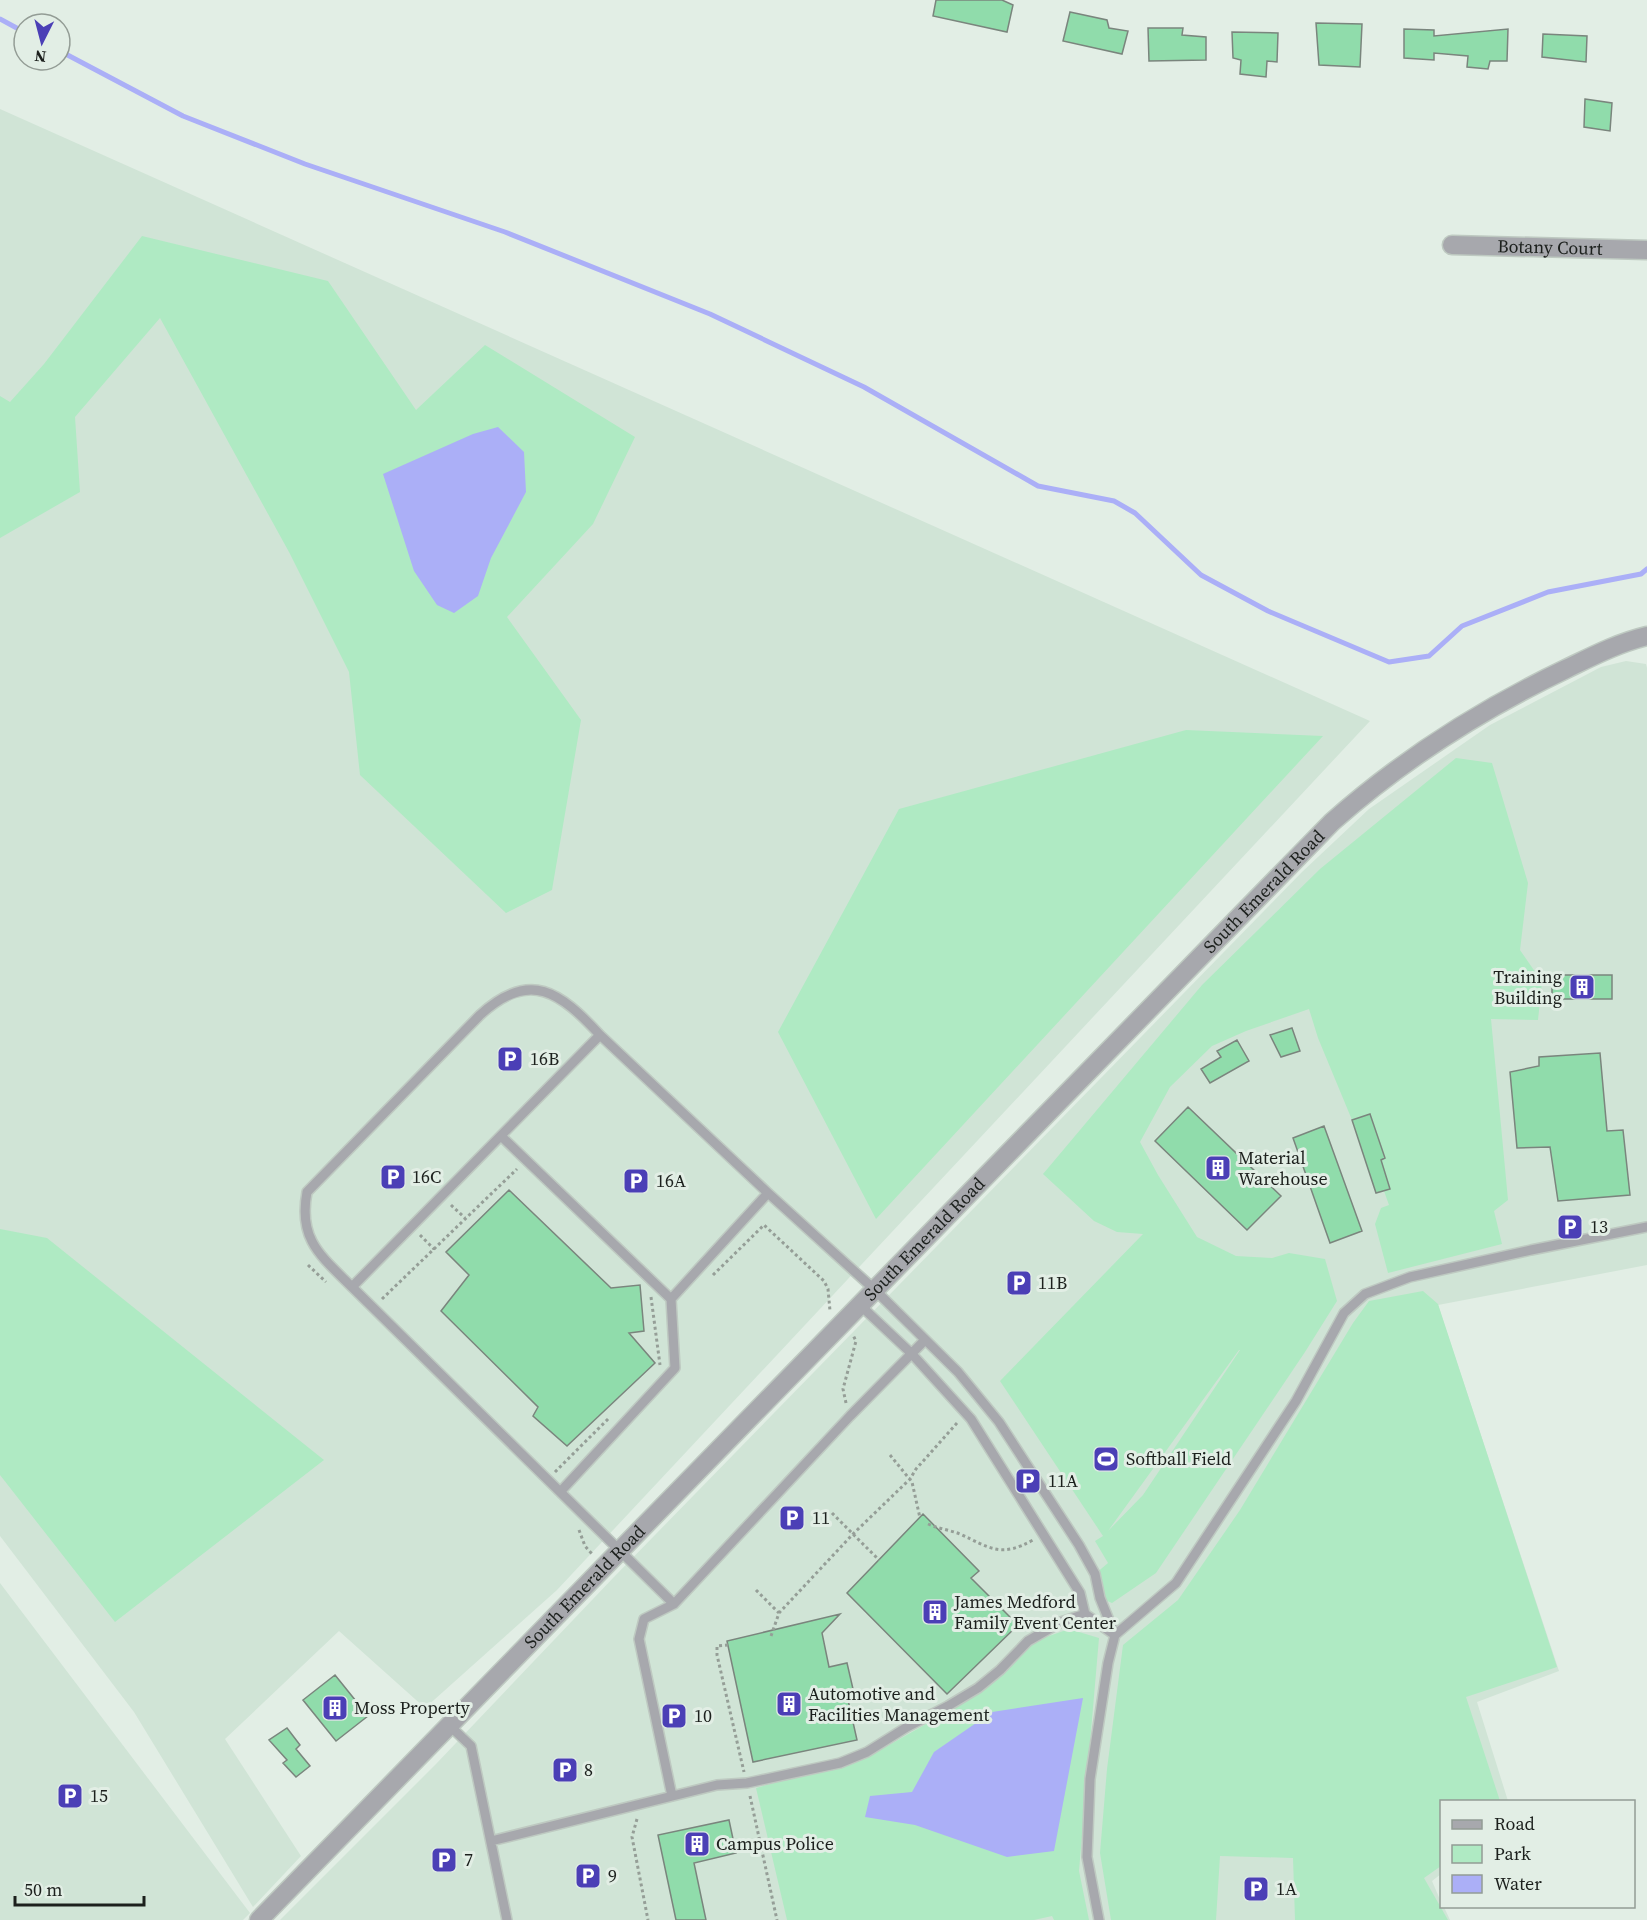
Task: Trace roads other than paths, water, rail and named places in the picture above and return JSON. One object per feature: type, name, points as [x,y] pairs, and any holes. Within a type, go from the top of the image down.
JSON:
[{"type":"street","name":"Botany Court","points":[[1452,245],[1647,250]]},
{"type":"street","name":"South Emerald Road","points":[[259,1920],[1332,822],[1388,775],[1452,732],[1540,681],[1622,642],[1647,636]]},
{"type":"lane","points":[[674,1604],[352,1287],[309,1238],[303,1211],[307,1192],[480,1015],[496,1000],[521,989],[537,988],[562,999],[768,1193],[875,1290],[958,1372],[999,1422],[1079,1545],[1095,1574],[1100,1598],[1115,1635]]},
{"type":"lane","points":[[352,1287],[600,1035]]},
{"type":"lane","points":[[501,1136],[671,1299],[675,1368],[561,1491]]},
{"type":"lane","points":[[671,1299],[768,1193]]},
{"type":"lane","points":[[1099,1920],[1087,1857],[1090,1779],[1108,1663],[1115,1635],[1176,1583],[1296,1401],[1344,1313],[1365,1294],[1410,1277],[1647,1227]]},
{"type":"lane","points":[[861,1306],[911,1353],[971,1419],[1080,1593],[1085,1614],[1115,1635]]},
{"type":"lane","points":[[672,1796],[639,1639],[644,1619],[674,1604],[850,1416],[925,1340]]},
{"type":"lane","points":[[491,1841],[717,1785],[747,1783],[840,1763],[867,1752],[907,1726],[978,1688],[1000,1670],[1028,1641],[1061,1622],[1085,1614]]},
{"type":"lane","points":[[450,1726],[471,1746],[507,1920]]},
{"type":"water","points":[[498,427],[524,452],[526,492],[491,558],[478,596],[454,613],[437,605],[414,571],[383,474],[473,434]]},
{"type":"water","points":[[1083,1698],[1054,1851],[1007,1857],[915,1825],[865,1817],[870,1796],[912,1792],[934,1752],[992,1712]]},
{"type":"waterway","points":[[0,19],[12,26]]},
{"type":"waterway","points":[[72,57],[183,116],[305,164],[505,232],[710,314],[864,387],[1038,486],[1114,501],[1135,513],[1201,575],[1268,611],[1389,662],[1429,656],[1462,626],[1548,592],[1641,574],[1647,569]]},
{"type":"place","name":"Training Building","points":[[1582,987]]},
{"type":"place","name":"16B","points":[[510,1059]]},
{"type":"place","name":"Material Warehouse","points":[[1218,1168]]},
{"type":"place","name":"16C","points":[[393,1177]]},
{"type":"place","name":"16A","points":[[636,1181]]},
{"type":"place","name":"13","points":[[1570,1227]]},
{"type":"place","name":"11B","points":[[1019,1283]]},
{"type":"place","name":"Softball Field","points":[[1106,1459]]},
{"type":"place","name":"11A","points":[[1028,1481]]},
{"type":"place","name":"11","points":[[792,1518]]},
{"type":"place","name":"James Medford Family Event Center","points":[[935,1612]]},
{"type":"place","name":"Automotive and Facilities Management","points":[[789,1704]]},
{"type":"place","name":"Moss Property","points":[[335,1708]]},
{"type":"place","name":"10","points":[[674,1716]]},
{"type":"place","name":"8","points":[[565,1770]]},
{"type":"place","name":"15","points":[[70,1796]]},
{"type":"place","name":"Campus Police","points":[[697,1844]]},
{"type":"place","name":"7","points":[[444,1860]]},
{"type":"place","name":"9","points":[[588,1876]]},
{"type":"place","name":"1A","points":[[1256,1889]]}]
